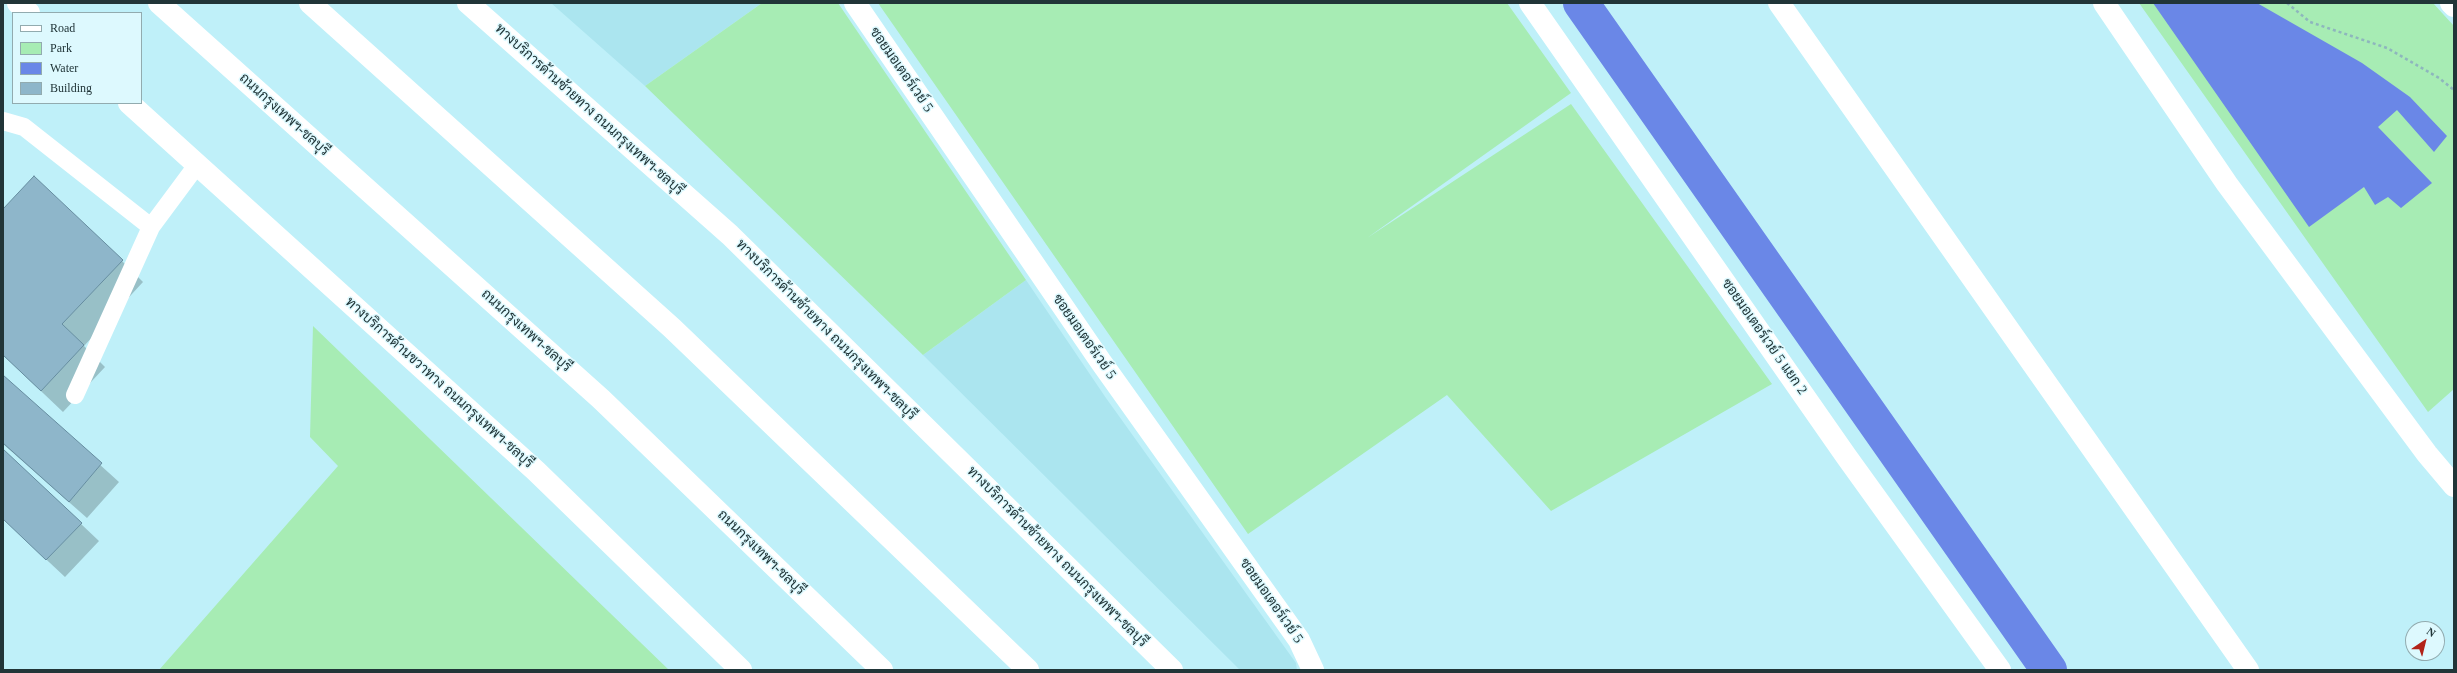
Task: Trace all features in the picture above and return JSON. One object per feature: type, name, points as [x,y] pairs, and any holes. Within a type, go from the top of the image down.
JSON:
[{"type":"main road","points":[[18,3],[28,12]]},
{"type":"main road","name":"ถนนกรุงเทพฯ-ชลบุรี","points":[[159,3],[601,398],[882,670]]},
{"type":"main road","points":[[310,3],[672,328],[1028,670]]},
{"type":"main road","name":"ทางบริการด้านซ้ายทาง ถนนกรุงเทพฯ-ชลบุรี","points":[[468,3],[730,235],[1172,670]]},
{"type":"main road","name":"ซอยมอเตอร์เวย์ 5","points":[[855,3],[1102,362],[1299,640],[1313,670]]},
{"type":"main road","name":"ซอยมอเตอร์เวย์ 5 แยก 2","points":[[1530,3],[1846,456],[2000,670]]},
{"type":"main road","points":[[1779,3],[2248,670]]},
{"type":"main road","points":[[2104,3],[2227,184],[2427,454],[2454,486]]},
{"type":"main road","points":[[2451,3],[2454,6]]},
{"type":"main road","name":"ทางบริการด้านขวาทาง ถนนกรุงเทพฯ-ชลบุรี","points":[[130,104],[536,471],[741,670]]},
{"type":"lane","points":[[3,122],[24,128],[152,227]]},
{"type":"lane","points":[[75,395],[152,227],[197,165]]},
{"type":"path","points":[[2287,3],[2310,22],[2387,48],[2439,78],[2454,90]]},
{"type":"shaded area","points":[[551,3],[762,3],[645,86]]},
{"type":"shaded area","points":[[1026,280],[1106,398],[1296,663],[1297,670],[1240,670],[923,355]]},
{"type":"green space","points":[[762,3],[838,3],[1026,280],[923,355],[645,86]]},
{"type":"green space","points":[[878,3],[1507,3],[1571,93],[1367,238],[1571,104],[1772,384],[1551,511],[1447,395],[1248,534]]},
{"type":"green space","points":[[2139,3],[2433,3],[2454,26],[2454,389],[2428,412]]},
{"type":"green space","points":[[313,326],[669,670],[159,670],[338,466],[310,437]]},
{"type":"water","points":[[2153,3],[2257,3],[2362,63],[2410,97],[2447,136],[2434,152],[2397,110],[2378,127],[2432,183],[2401,208],[2388,197],[2375,205],[2364,187],[2309,227]]},
{"type":"building","points":[[34,176],[123,260],[62,324],[84,345],[41,391],[3,355],[3,209]]},
{"type":"building","points":[[3,375],[102,463],[69,502],[3,443]]},
{"type":"building","points":[[3,449],[82,523],[46,560],[3,519]]},
{"type":"waterway","points":[[1581,3],[2049,670]]}]
